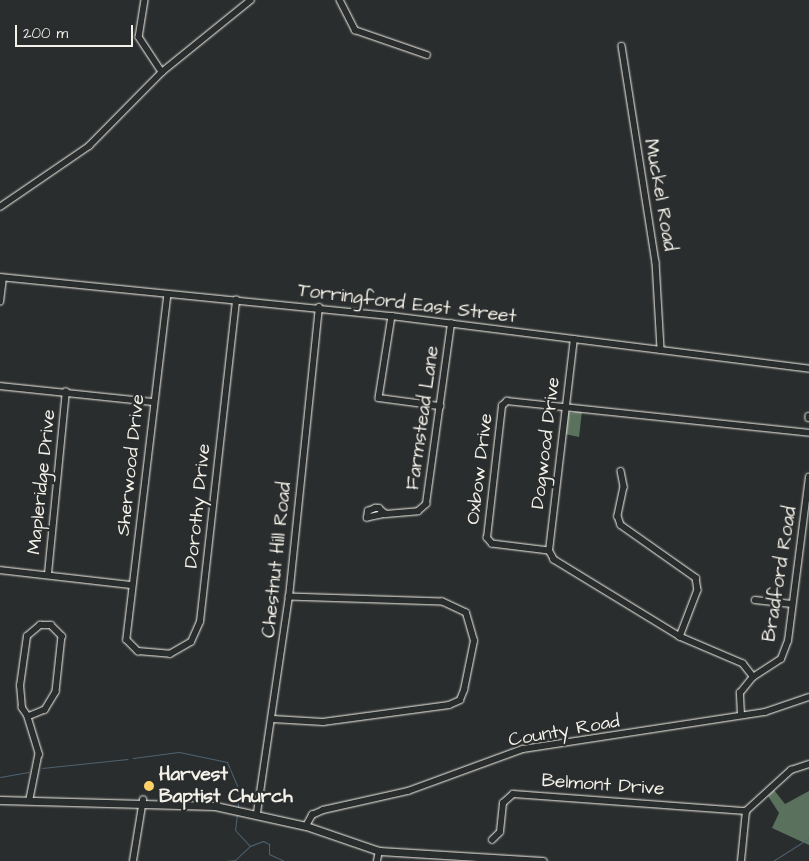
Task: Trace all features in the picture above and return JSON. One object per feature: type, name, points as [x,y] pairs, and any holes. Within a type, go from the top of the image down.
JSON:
[{"type":"main road","points":[[0,800],[143,800],[237,809],[306,826],[379,851],[543,861]]},
{"type":"street","points":[[146,0],[139,37],[162,72]]},
{"type":"street","points":[[0,207],[89,146],[162,72],[251,0]]},
{"type":"street","points":[[340,0],[348,22],[359,32],[427,55]]},
{"type":"street","name":"Muckel Road","points":[[622,46],[656,262],[661,350]]},
{"type":"street","points":[[0,302],[2,278]]},
{"type":"street","name":"Torringford East Street","points":[[2,278],[392,316],[809,369]]},
{"type":"street","name":"Sherwood Drive","points":[[127,640],[152,402],[168,294]]},
{"type":"street","name":"Dorothy Drive","points":[[127,640],[138,651],[170,654],[191,642],[200,622],[236,300]]},
{"type":"street","name":"Chestnut Hill Road","points":[[257,813],[273,719],[290,596],[319,308]]},
{"type":"street","points":[[392,316],[379,398],[440,406]]},
{"type":"street","name":"Farmstead Lane","points":[[386,514],[418,511],[426,504],[452,324]]},
{"type":"street","name":"Dogwood Drive","points":[[549,551],[574,339]]},
{"type":"street","points":[[0,386],[152,402]]},
{"type":"street","name":"Mapleridge Drive","points":[[48,574],[66,392]]},
{"type":"street","name":"Oxbow Drive","points":[[549,551],[492,544],[487,538],[502,406],[507,401],[809,433]]},
{"type":"street","points":[[621,471],[624,487],[618,516],[621,524],[696,578],[698,590],[680,637]]},
{"type":"street","name":"Bradford Road","points":[[741,715],[740,693],[753,677],[780,659],[788,640],[809,477]]},
{"type":"street","points":[[549,551],[554,560],[680,637],[743,664],[753,677]]},
{"type":"street","points":[[0,570],[132,585]]},
{"type":"street","points":[[273,719],[323,722],[450,705],[460,700],[464,690],[474,641],[466,613],[442,602],[290,596]]},
{"type":"street","points":[[755,600],[792,604]]},
{"type":"street","points":[[28,717],[45,710],[56,692],[62,640],[51,625],[40,625],[27,636],[20,700],[28,717],[39,754],[30,799]]},
{"type":"street","name":"County Road","points":[[306,826],[312,815],[323,810],[408,791],[523,749],[741,715],[809,697]]},
{"type":"street","points":[[741,861],[746,811],[791,770],[809,764]]},
{"type":"street","name":"Belmont Drive","points":[[492,840],[500,832],[502,803],[513,794],[746,811]]},
{"type":"street","points":[[133,861],[143,800]]},
{"type":"street","points":[[377,861],[379,851]]},
{"type":"green space","points":[[582,411],[579,437],[565,434],[568,413]]},
{"type":"green space","points":[[774,790],[785,804],[809,791],[809,845],[772,828],[779,813],[768,796]]},
{"type":"waterway","points":[[133,758],[179,752],[227,762],[238,788],[238,807]]},
{"type":"waterway","points":[[42,768],[128,759]]},
{"type":"waterway","points":[[0,777],[29,772]]},
{"type":"waterway","points":[[237,814],[235,830],[250,846]]},
{"type":"waterway","points":[[773,861],[809,838]]},
{"type":"waterway","points":[[225,861],[235,860],[250,846],[263,841],[269,844],[269,854],[284,861]]},
{"type":"place","name":"Harvest Baptist Church","points":[[149,786]]}]
